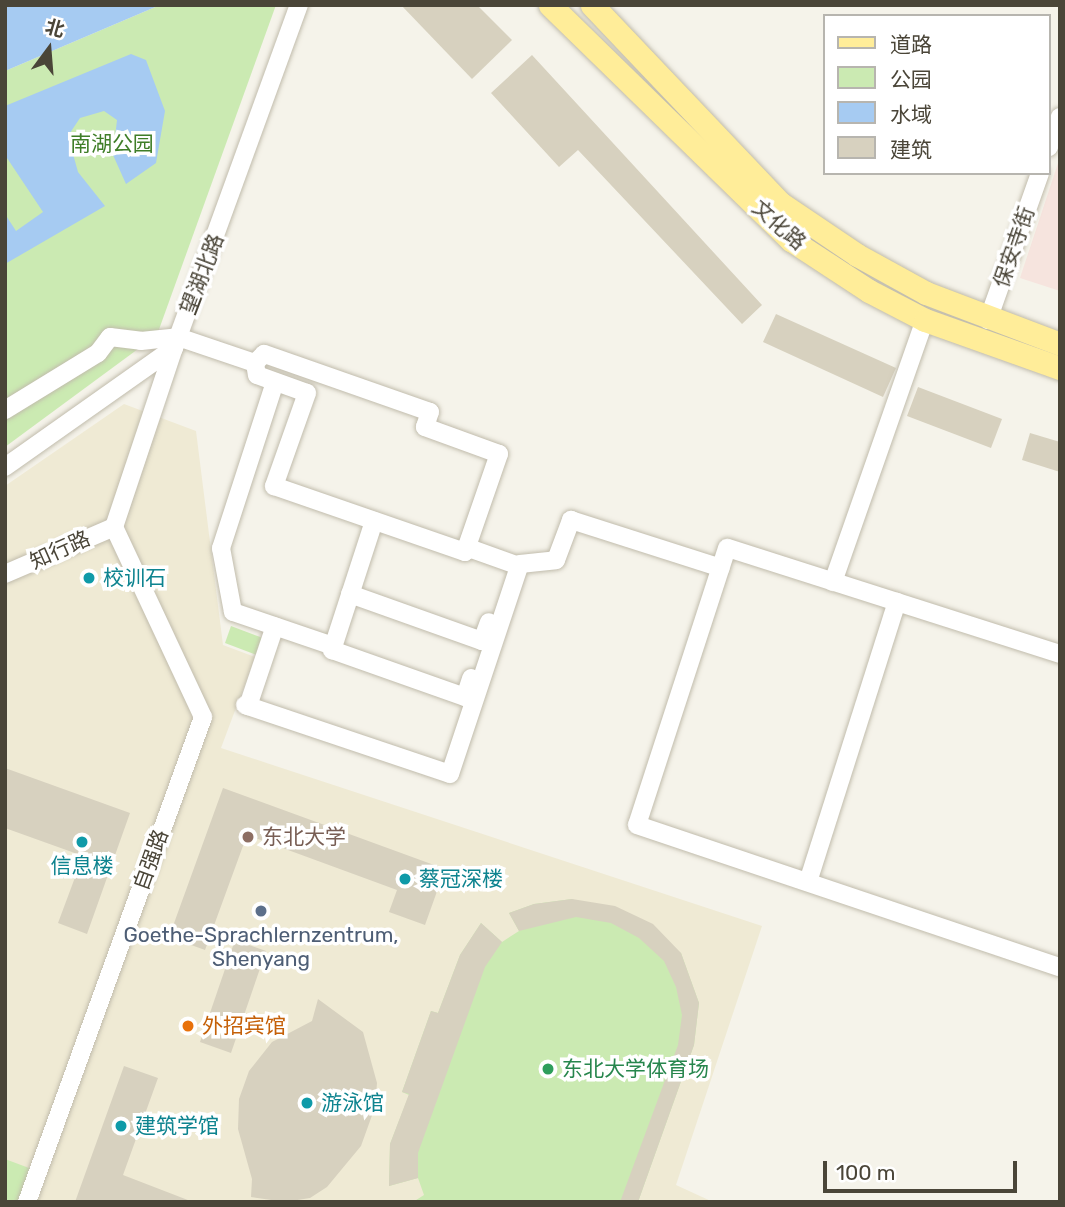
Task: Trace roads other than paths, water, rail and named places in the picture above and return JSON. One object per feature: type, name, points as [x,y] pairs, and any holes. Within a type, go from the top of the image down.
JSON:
[{"type":"main road","name":"文化路","points":[[550,5],[791,240],[869,291],[925,320],[1060,368]]},
{"type":"main road","name":"文化路","points":[[592,5],[780,203],[857,255],[926,293],[988,320],[1060,344]]},
{"type":"street","name":"望湖北路","points":[[114,527],[176,343],[299,5]]},
{"type":"street","points":[[1051,142],[1060,117]]},
{"type":"street","name":"保安寺街","points":[[988,320],[1039,175]]},
{"type":"street","points":[[833,582],[925,320]]},
{"type":"street","points":[[5,410],[98,353],[110,337],[176,343],[255,363]]},
{"type":"street","points":[[5,467],[176,343]]},
{"type":"street","points":[[255,363],[264,354],[430,412],[425,427],[499,454],[465,552],[274,486],[314,372]]},
{"type":"street","points":[[255,363],[257,375],[307,393]]},
{"type":"street","points":[[275,382],[221,548],[233,611],[333,646]]},
{"type":"street","points":[[467,547],[514,564],[556,560],[571,520],[721,568]]},
{"type":"street","points":[[374,521],[332,650],[465,697],[482,641],[514,564]]},
{"type":"street","name":"知行路","points":[[5,574],[114,527]]},
{"type":"street","name":"自强路","points":[[27,1202],[203,717],[114,527]]},
{"type":"street","points":[[1060,654],[727,548],[637,825],[1060,967]]},
{"type":"street","points":[[275,626],[246,705],[450,774],[514,564]]},
{"type":"street","points":[[350,594],[482,641]]},
{"type":"street","points":[[808,882],[897,602]]},
{"type":"water","points":[[5,5],[160,5],[5,71]]},
{"type":"water","points":[[131,54],[146,60],[165,111],[156,163],[126,184],[113,155],[117,120],[104,111],[80,118],[68,136],[78,172],[105,206],[5,264],[5,214],[16,231],[43,212],[5,155],[5,106]]},
{"type":"place","name":"校训石","points":[[89,578]]},
{"type":"place","name":"东北大学","points":[[248,837]]},
{"type":"place","name":"信息楼","points":[[82,842]]},
{"type":"place","name":"蔡冠深楼","points":[[405,879]]},
{"type":"place","name":"Goethe-Sprachlernzentrum, Shenyang","points":[[261,911]]},
{"type":"place","name":"外招宾馆","points":[[188,1026]]},
{"type":"place","name":"东北大学体育场","points":[[548,1069]]},
{"type":"place","name":"游泳馆","points":[[307,1103]]},
{"type":"place","name":"建筑学馆","points":[[121,1126]]},
{"type":"park label","name":"南湖公园","points":[[112,144]]}]
